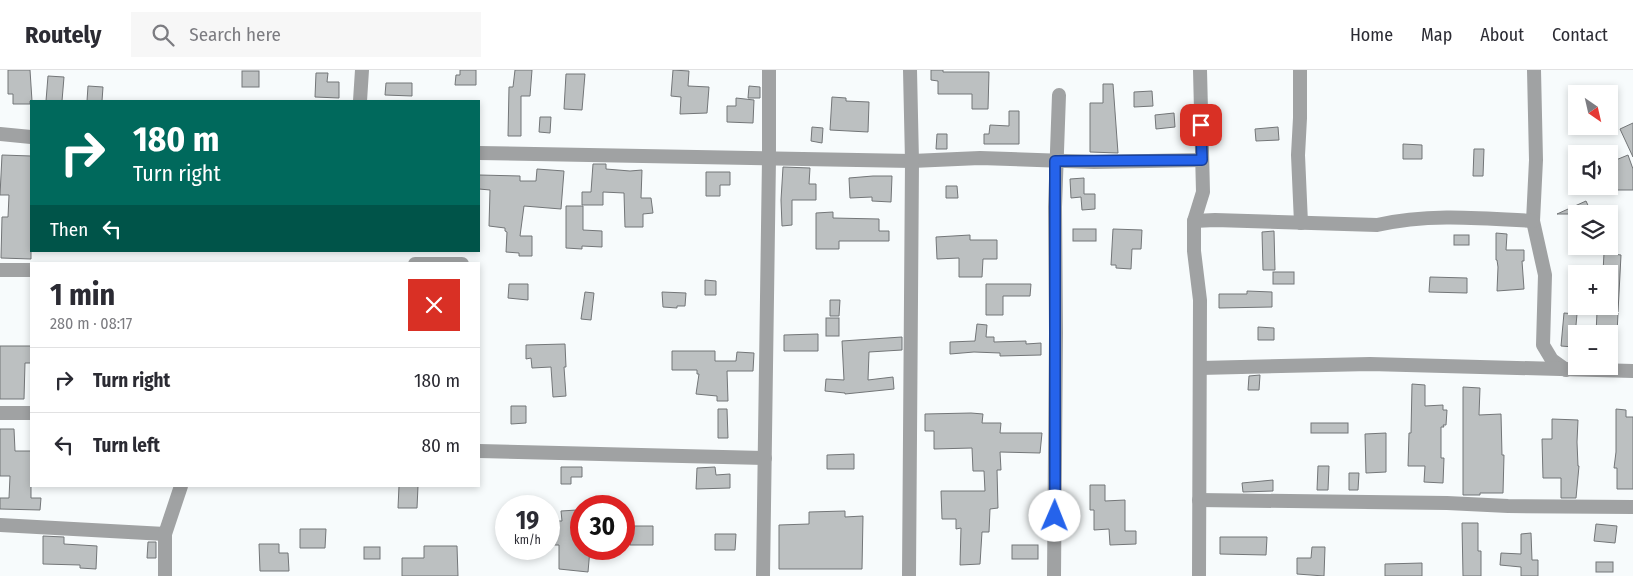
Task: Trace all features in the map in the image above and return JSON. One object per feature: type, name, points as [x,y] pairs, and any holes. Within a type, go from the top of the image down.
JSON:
[{"type":"street","points":[[360,100],[362,70]]},
{"type":"street","points":[[763,576],[769,70]]},
{"type":"street","points":[[909,576],[912,160],[910,70]]},
{"type":"street","points":[[1199,576],[1200,300],[1194,251],[1194,221],[1203,192],[1200,70]]},
{"type":"street","points":[[1300,70],[1298,155],[1301,223]]},
{"type":"street","points":[[1534,70],[1536,160],[1533,221],[1545,275],[1542,320],[1543,345],[1552,360],[1566,370]]},
{"type":"street","points":[[1054,576],[1055,161],[1059,95]]},
{"type":"street","points":[[0,134],[30,137]]},
{"type":"street","points":[[480,153],[912,160],[980,158],[1055,161],[1202,160]]},
{"type":"street","points":[[1194,221],[1377,225],[1428,217],[1533,221]]},
{"type":"street","points":[[0,270],[30,270]]},
{"type":"street","points":[[1200,368],[1370,364],[1633,371]]},
{"type":"street","points":[[0,413],[30,413]]},
{"type":"street","points":[[480,451],[764,458]]},
{"type":"street","points":[[165,576],[165,534],[181,487]]},
{"type":"street","points":[[1199,500],[1633,507]]},
{"type":"street","points":[[0,525],[165,534]]},
{"type":"building","points":[[8,70],[30,70],[32,100],[30,100],[30,104],[13,104],[13,94],[8,94]]},
{"type":"building","points":[[460,70],[476,70],[476,85],[455,85],[456,75],[460,75]]},
{"type":"building","points":[[515,70],[532,70],[530,96],[521,96],[521,136],[508,136],[509,87],[513,87]]},
{"type":"building","points":[[673,70],[689,71],[688,86],[709,87],[707,113],[680,114],[681,97],[671,96]]},
{"type":"building","points":[[931,70],[943,70],[943,72],[989,72],[988,109],[972,109],[972,94],[938,94],[938,81],[931,80]]},
{"type":"building","points":[[242,71],[259,71],[259,87],[242,87]]},
{"type":"building","points":[[316,73],[328,73],[327,82],[339,82],[339,98],[315,97]]},
{"type":"building","points":[[566,74],[585,74],[582,110],[564,109]]},
{"type":"building","points":[[48,76],[64,77],[62,100],[46,100]]},
{"type":"building","points":[[386,83],[412,83],[412,96],[385,95]]},
{"type":"building","points":[[1103,84],[1113,84],[1118,153],[1090,152],[1090,103],[1103,103]]},
{"type":"building","points":[[88,86],[103,87],[102,100],[87,100]]},
{"type":"building","points":[[749,86],[760,87],[760,98],[748,98]]},
{"type":"building","points":[[1152,91],[1153,106],[1134,107],[1134,92]]},
{"type":"building","points":[[832,97],[846,98],[846,101],[869,102],[868,132],[830,130]]},
{"type":"building","points":[[736,98],[754,100],[753,123],[727,122],[727,106],[736,106]]},
{"type":"building","points":[[1009,111],[1019,111],[1019,144],[984,144],[984,134],[989,134],[990,125],[1009,126]]},
{"type":"building","points":[[1174,113],[1175,127],[1156,129],[1155,115]]},
{"type":"building","points":[[540,117],[551,117],[550,133],[539,132]]},
{"type":"building","points":[[1633,123],[1633,157],[1620,129]]},
{"type":"building","points":[[812,127],[823,128],[822,143],[811,141]]},
{"type":"building","points":[[1278,127],[1279,140],[1256,141],[1255,129]]},
{"type":"building","points":[[937,134],[947,134],[947,149],[936,149]]},
{"type":"building","points":[[1403,144],[1422,145],[1422,159],[1403,159]]},
{"type":"building","points":[[1474,149],[1484,149],[1483,176],[1473,176]]},
{"type":"building","points":[[2,155],[30,156],[31,259],[1,258],[2,217],[8,217],[9,195],[0,195]]},
{"type":"building","points":[[1628,155],[1633,169],[1633,190],[1618,190],[1618,159]]},
{"type":"building","points":[[593,164],[606,164],[606,169],[642,170],[641,198],[651,198],[653,213],[643,214],[643,227],[625,227],[624,193],[603,192],[603,205],[582,205],[582,192],[591,192]]},
{"type":"building","points":[[783,167],[810,168],[809,184],[816,184],[816,200],[792,200],[792,225],[782,226],[781,200]]},
{"type":"building","points":[[537,169],[564,171],[561,209],[524,206],[520,236],[532,236],[532,256],[519,256],[519,253],[506,252],[507,232],[505,228],[489,226],[490,190],[480,189],[480,175],[520,176],[520,181],[536,181]]},
{"type":"building","points":[[706,172],[730,172],[730,185],[720,185],[720,196],[706,196]]},
{"type":"building","points":[[892,176],[891,202],[872,201],[872,197],[850,198],[849,178]]},
{"type":"building","points":[[1084,178],[1084,194],[1095,194],[1095,209],[1082,210],[1081,197],[1071,198],[1070,179]]},
{"type":"building","points":[[946,186],[957,186],[958,198],[946,198]]},
{"type":"building","points":[[1586,201],[1588,205],[1577,205]]},
{"type":"building","points":[[566,206],[583,206],[583,230],[602,231],[602,247],[582,246],[582,249],[566,248]]},
{"type":"building","points":[[1568,209],[1568,214],[1557,214]]},
{"type":"building","points":[[833,212],[833,218],[879,219],[879,231],[889,231],[889,241],[839,241],[839,249],[816,249],[816,213]]},
{"type":"building","points":[[1073,229],[1096,229],[1096,241],[1073,241]]},
{"type":"building","points":[[1113,229],[1142,230],[1141,249],[1132,249],[1131,269],[1116,268],[1116,265],[1111,265]]},
{"type":"building","points":[[1274,231],[1275,270],[1263,270],[1262,232]]},
{"type":"building","points":[[1496,233],[1507,234],[1506,250],[1524,250],[1524,261],[1522,261],[1524,289],[1497,291]]},
{"type":"building","points":[[970,235],[970,240],[997,240],[997,259],[983,259],[982,277],[959,277],[959,258],[937,259],[936,237]]},
{"type":"building","points":[[1454,235],[1469,235],[1469,245],[1454,245]]},
{"type":"building","points":[[1604,255],[1621,255],[1618,312],[1618,265],[1603,265]]},
{"type":"building","points":[[1273,272],[1294,272],[1294,284],[1273,284]]},
{"type":"building","points":[[1430,277],[1467,278],[1467,293],[1429,292]]},
{"type":"building","points":[[705,280],[716,281],[716,295],[705,295]]},
{"type":"building","points":[[509,284],[528,284],[528,300],[508,298]]},
{"type":"building","points":[[986,284],[1031,284],[1030,296],[1003,296],[1003,315],[986,315]]},
{"type":"building","points":[[1247,291],[1272,292],[1272,307],[1219,308],[1219,294],[1247,294]]},
{"type":"building","points":[[585,292],[594,293],[591,320],[581,319]]},
{"type":"building","points":[[662,292],[686,293],[685,306],[677,306],[677,308],[663,307]]},
{"type":"building","points":[[830,300],[840,300],[839,316],[830,316]]},
{"type":"building","points":[[1564,313],[1577,315],[1576,325],[1568,325],[1568,347],[1561,346]]},
{"type":"building","points":[[1597,315],[1618,315],[1617,325],[1596,325]]},
{"type":"building","points":[[826,318],[839,318],[839,336],[826,336]]},
{"type":"building","points":[[977,324],[987,325],[986,337],[994,337],[994,342],[1026,341],[1026,344],[1041,343],[1041,355],[1000,356],[1000,353],[974,352],[950,354],[950,342],[975,341]]},
{"type":"building","points":[[1258,327],[1274,328],[1274,340],[1258,340]]},
{"type":"building","points":[[818,334],[818,351],[784,351],[784,335]]},
{"type":"building","points":[[902,337],[902,350],[869,352],[868,380],[893,377],[894,389],[845,394],[825,391],[826,379],[844,380],[842,341]]},
{"type":"building","points":[[565,344],[566,396],[553,397],[551,367],[532,368],[531,358],[526,359],[526,345]]},
{"type":"building","points":[[0,346],[30,346],[30,363],[25,363],[24,399],[0,399]]},
{"type":"building","points":[[672,351],[715,351],[715,361],[736,361],[737,352],[754,353],[753,371],[727,371],[728,401],[717,401],[717,396],[696,394],[699,374],[697,374],[697,370],[672,370]]},
{"type":"building","points":[[1260,375],[1259,390],[1248,390],[1249,376]]},
{"type":"building","points":[[1412,384],[1425,385],[1425,406],[1443,405],[1443,410],[1447,410],[1446,425],[1441,427],[1441,458],[1444,458],[1443,483],[1424,482],[1425,466],[1408,466]]},
{"type":"building","points":[[1463,387],[1480,388],[1479,415],[1501,414],[1502,455],[1504,455],[1503,493],[1463,495]]},
{"type":"building","points":[[511,406],[526,406],[526,423],[511,424]]},
{"type":"building","points":[[718,409],[727,409],[728,438],[718,438]]},
{"type":"building","points":[[1616,409],[1626,410],[1626,417],[1633,417],[1633,489],[1617,489],[1617,468],[1614,468]]},
{"type":"building","points":[[925,414],[983,414],[982,423],[1001,423],[1000,433],[1042,433],[1040,453],[1000,452],[1001,470],[997,470],[998,508],[990,509],[989,532],[982,532],[980,564],[960,565],[961,528],[956,529],[956,519],[942,519],[941,491],[985,491],[984,471],[973,471],[972,448],[934,449],[934,431],[925,431]]},
{"type":"building","points":[[1552,419],[1578,420],[1579,466],[1576,498],[1561,498],[1561,478],[1543,478],[1542,439],[1552,439]]},
{"type":"building","points":[[1311,423],[1348,423],[1348,433],[1311,433]]},
{"type":"building","points":[[0,429],[14,429],[15,451],[30,451],[31,498],[41,498],[40,510],[0,509],[0,498],[9,498],[10,476],[0,476]]},
{"type":"building","points":[[1386,433],[1386,472],[1366,473],[1365,434]]},
{"type":"building","points":[[854,454],[854,469],[827,469],[827,455]]},
{"type":"building","points":[[1318,466],[1329,466],[1328,490],[1317,490]]},
{"type":"building","points":[[561,467],[582,467],[582,477],[571,477],[571,484],[561,484]]},
{"type":"building","points":[[715,467],[716,475],[730,474],[730,488],[696,489],[697,468]]},
{"type":"building","points":[[1349,473],[1359,473],[1358,490],[1349,490]]},
{"type":"building","points":[[1273,480],[1273,491],[1243,492],[1242,483]]},
{"type":"building","points":[[1090,485],[1105,485],[1105,501],[1125,500],[1125,531],[1136,531],[1136,544],[1110,545],[1109,529],[1094,530],[1094,510],[1090,510]]},
{"type":"building","points":[[399,487],[418,487],[417,508],[398,508]]},
{"type":"building","points":[[570,510],[570,560],[589,560],[588,572],[559,569],[561,511]]},
{"type":"building","points":[[845,511],[845,517],[863,516],[862,569],[779,569],[779,525],[809,524],[809,512]]},
{"type":"building","points":[[1462,523],[1478,523],[1478,551],[1481,551],[1481,576],[1463,576]]},
{"type":"building","points":[[1596,524],[1617,526],[1615,543],[1594,541]]},
{"type":"building","points":[[635,526],[653,526],[653,545],[635,545]]},
{"type":"building","points":[[300,529],[326,529],[325,548],[300,548]]},
{"type":"building","points":[[1531,533],[1532,560],[1538,560],[1538,576],[1521,576],[1521,567],[1500,565],[1501,553],[1521,554],[1521,534]]},
{"type":"building","points":[[715,534],[736,534],[735,550],[715,550]]},
{"type":"building","points":[[43,536],[64,537],[64,544],[97,546],[96,569],[80,568],[80,565],[43,564]]},
{"type":"building","points":[[1220,537],[1267,537],[1266,555],[1220,554]]},
{"type":"building","points":[[148,542],[156,542],[156,558],[147,558]]},
{"type":"building","points":[[259,544],[279,544],[279,553],[288,553],[289,571],[260,571]]},
{"type":"building","points":[[1012,545],[1038,545],[1038,559],[1012,559]]},
{"type":"building","points":[[424,546],[457,546],[458,576],[402,576],[402,558],[424,558]]},
{"type":"building","points":[[364,547],[380,547],[380,559],[364,559]]},
{"type":"building","points":[[1312,547],[1325,547],[1324,576],[1297,574],[1297,558],[1311,558]]},
{"type":"building","points":[[1596,562],[1613,562],[1613,572],[1596,572]]},
{"type":"building","points":[[1422,563],[1422,576],[1385,576],[1385,564]]},
{"type":"route","points":[[1055,516],[1055,161],[1202,160],[1201,125]]}]
